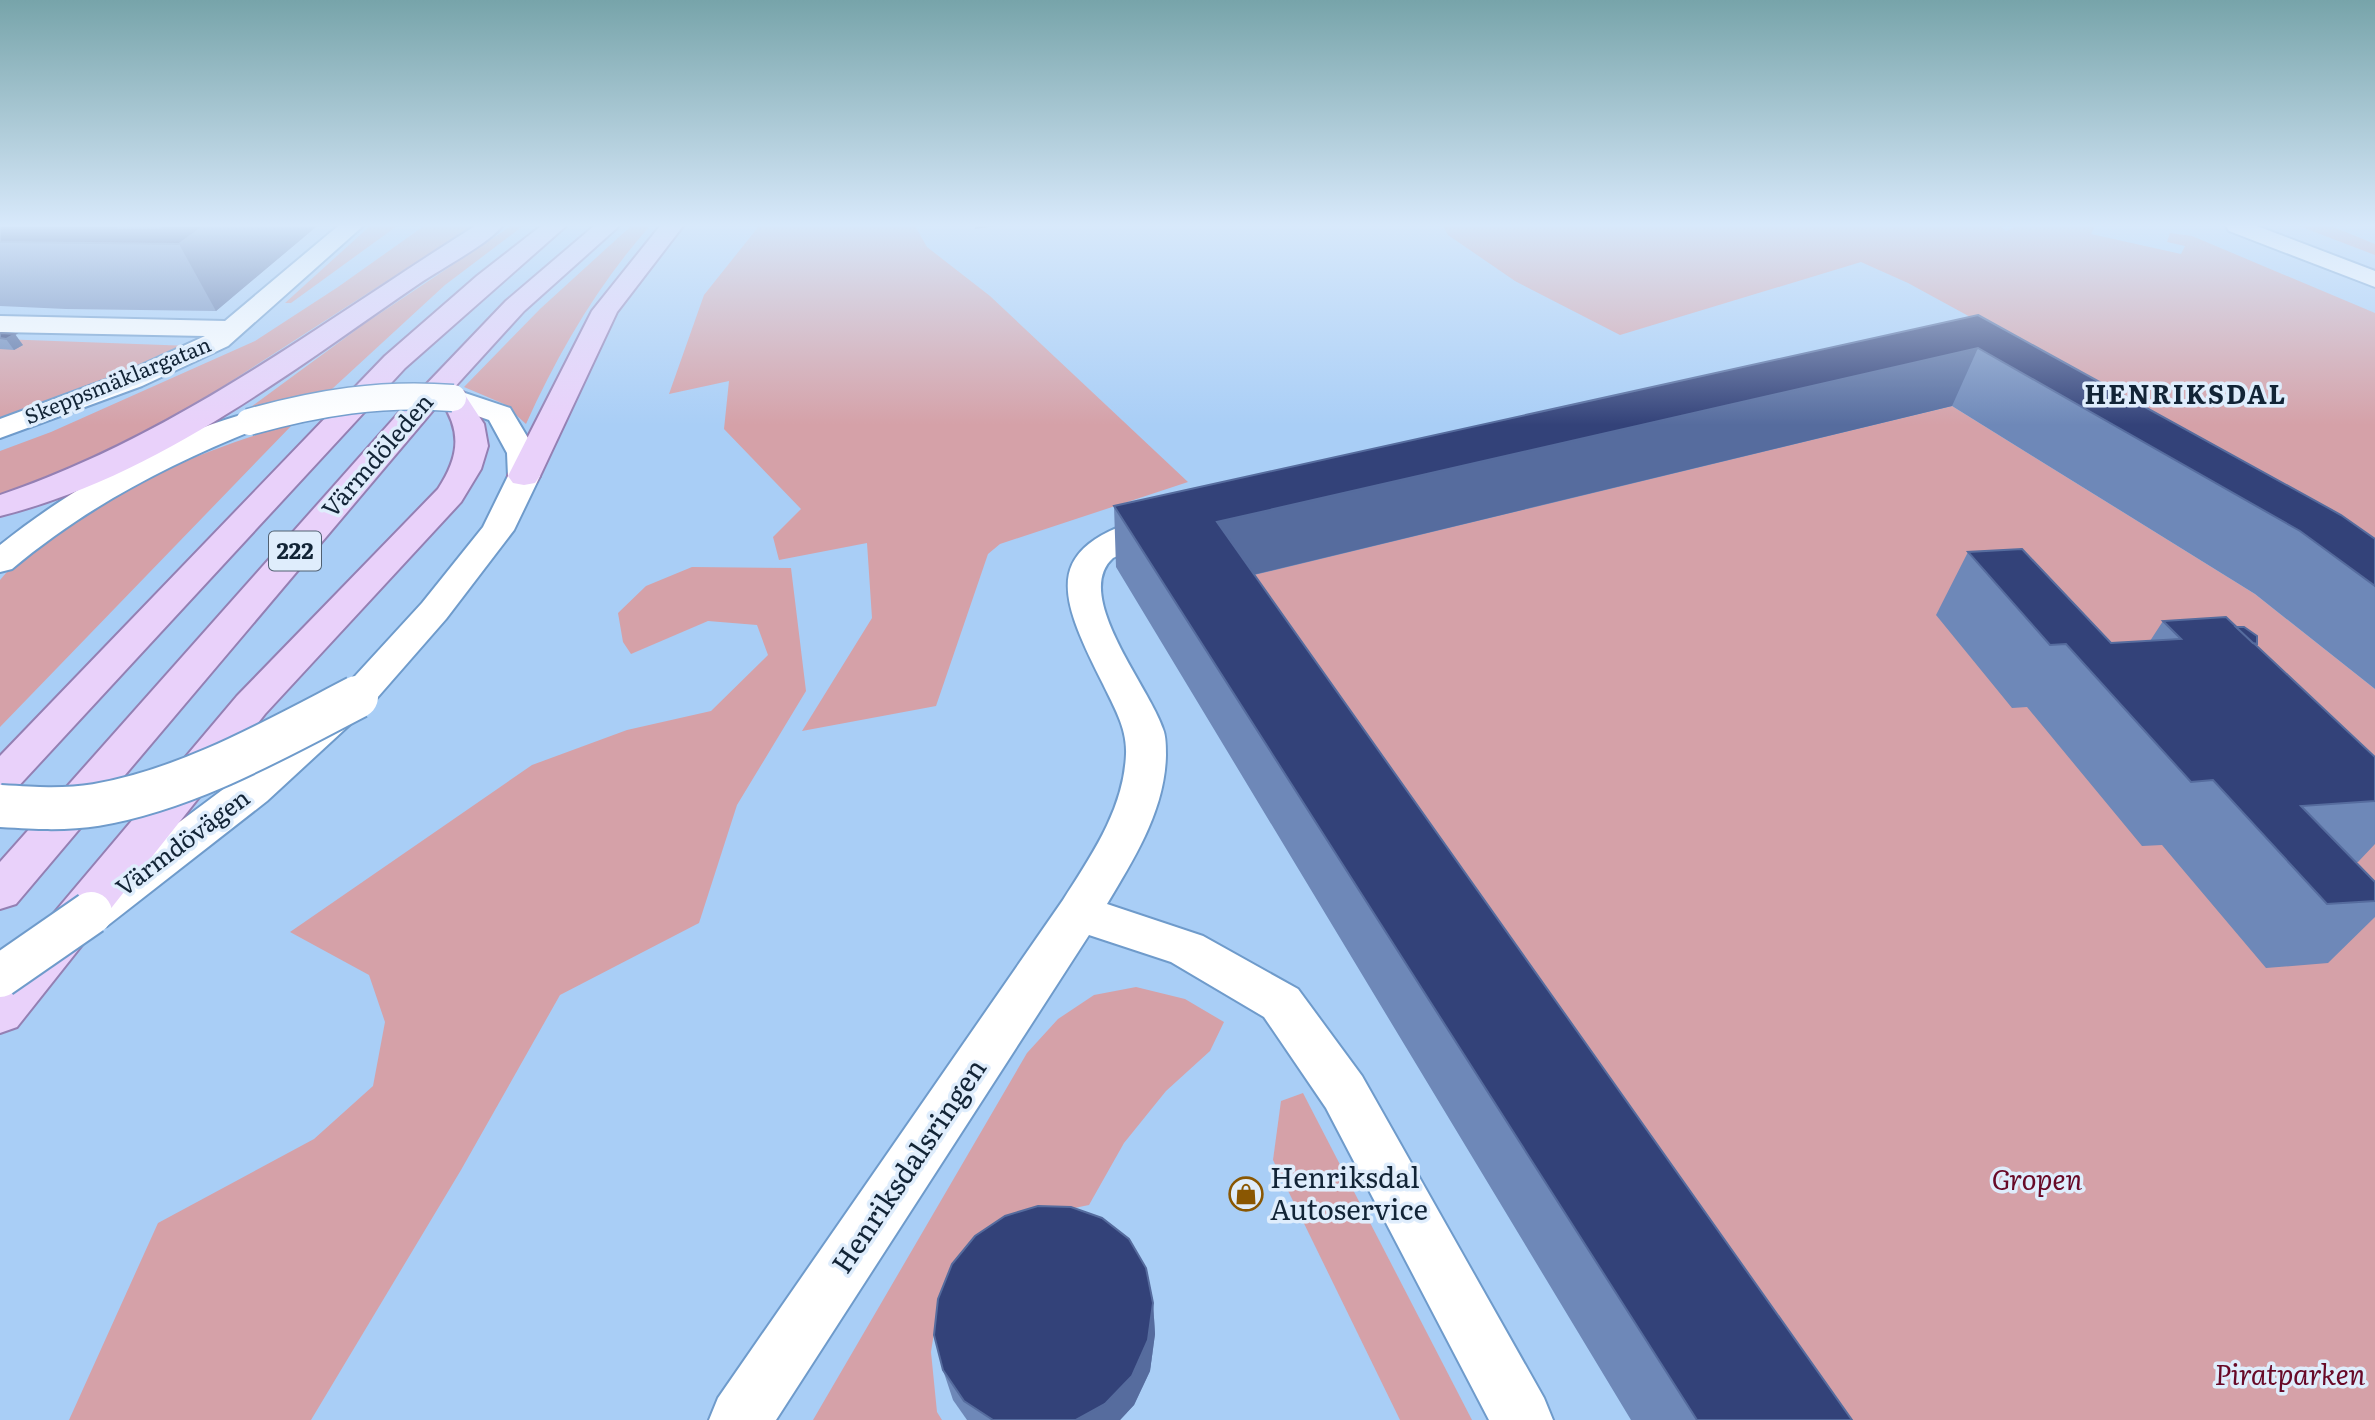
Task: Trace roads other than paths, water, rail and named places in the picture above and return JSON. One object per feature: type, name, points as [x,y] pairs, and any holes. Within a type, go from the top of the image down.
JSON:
[{"type":"main road","points":[[0,506],[123,458],[205,414],[392,292]]},
{"type":"main road","name":"Värmdöleden","points":[[0,781],[395,362],[473,292]]},
{"type":"main road","name":"Värmdöleden","points":[[0,892],[407,422],[531,292]]},
{"type":"main road","points":[[524,476],[605,311],[620,292]]},
{"type":"main road","points":[[167,453],[280,367]]},
{"type":"main road","points":[[0,1012],[251,705],[450,495],[467,468],[474,443],[463,411],[453,398]]},
{"type":"street","name":"Skeppsmäklargatan","points":[[0,429],[172,363],[219,340],[275,292]]},
{"type":"street","points":[[0,324],[233,329]]},
{"type":"street","points":[[0,562],[57,516],[114,480],[167,453],[249,422],[325,402],[406,394],[453,398],[500,414],[522,453],[524,476],[498,530],[480,555],[357,698],[219,766],[152,791],[75,808],[37,810],[0,806]]},
{"type":"street","points":[[0,513],[114,480]]},
{"type":"street","name":"Henriksdalsringen","points":[[740,1420],[1079,913],[1125,836],[1140,793],[1147,746],[1135,708],[1088,609],[1083,588],[1085,570],[1096,554],[1141,530],[1202,512]]},
{"type":"street","name":"Värmdövägen","points":[[0,975],[91,913],[252,790],[357,698]]},
{"type":"street","points":[[1079,913],[1187,949],[1281,1003],[1344,1092],[1522,1420]]},
{"type":"place","name":"Henriksdal Autoservice","points":[[1246,1194]]},
{"type":"district","name":"HENRIKSDAL","points":[[2186,395]]},
{"type":"park label","name":"Gropen","points":[[2037,1180]]},
{"type":"park label","name":"Piratparken","points":[[2290,1375]]}]
